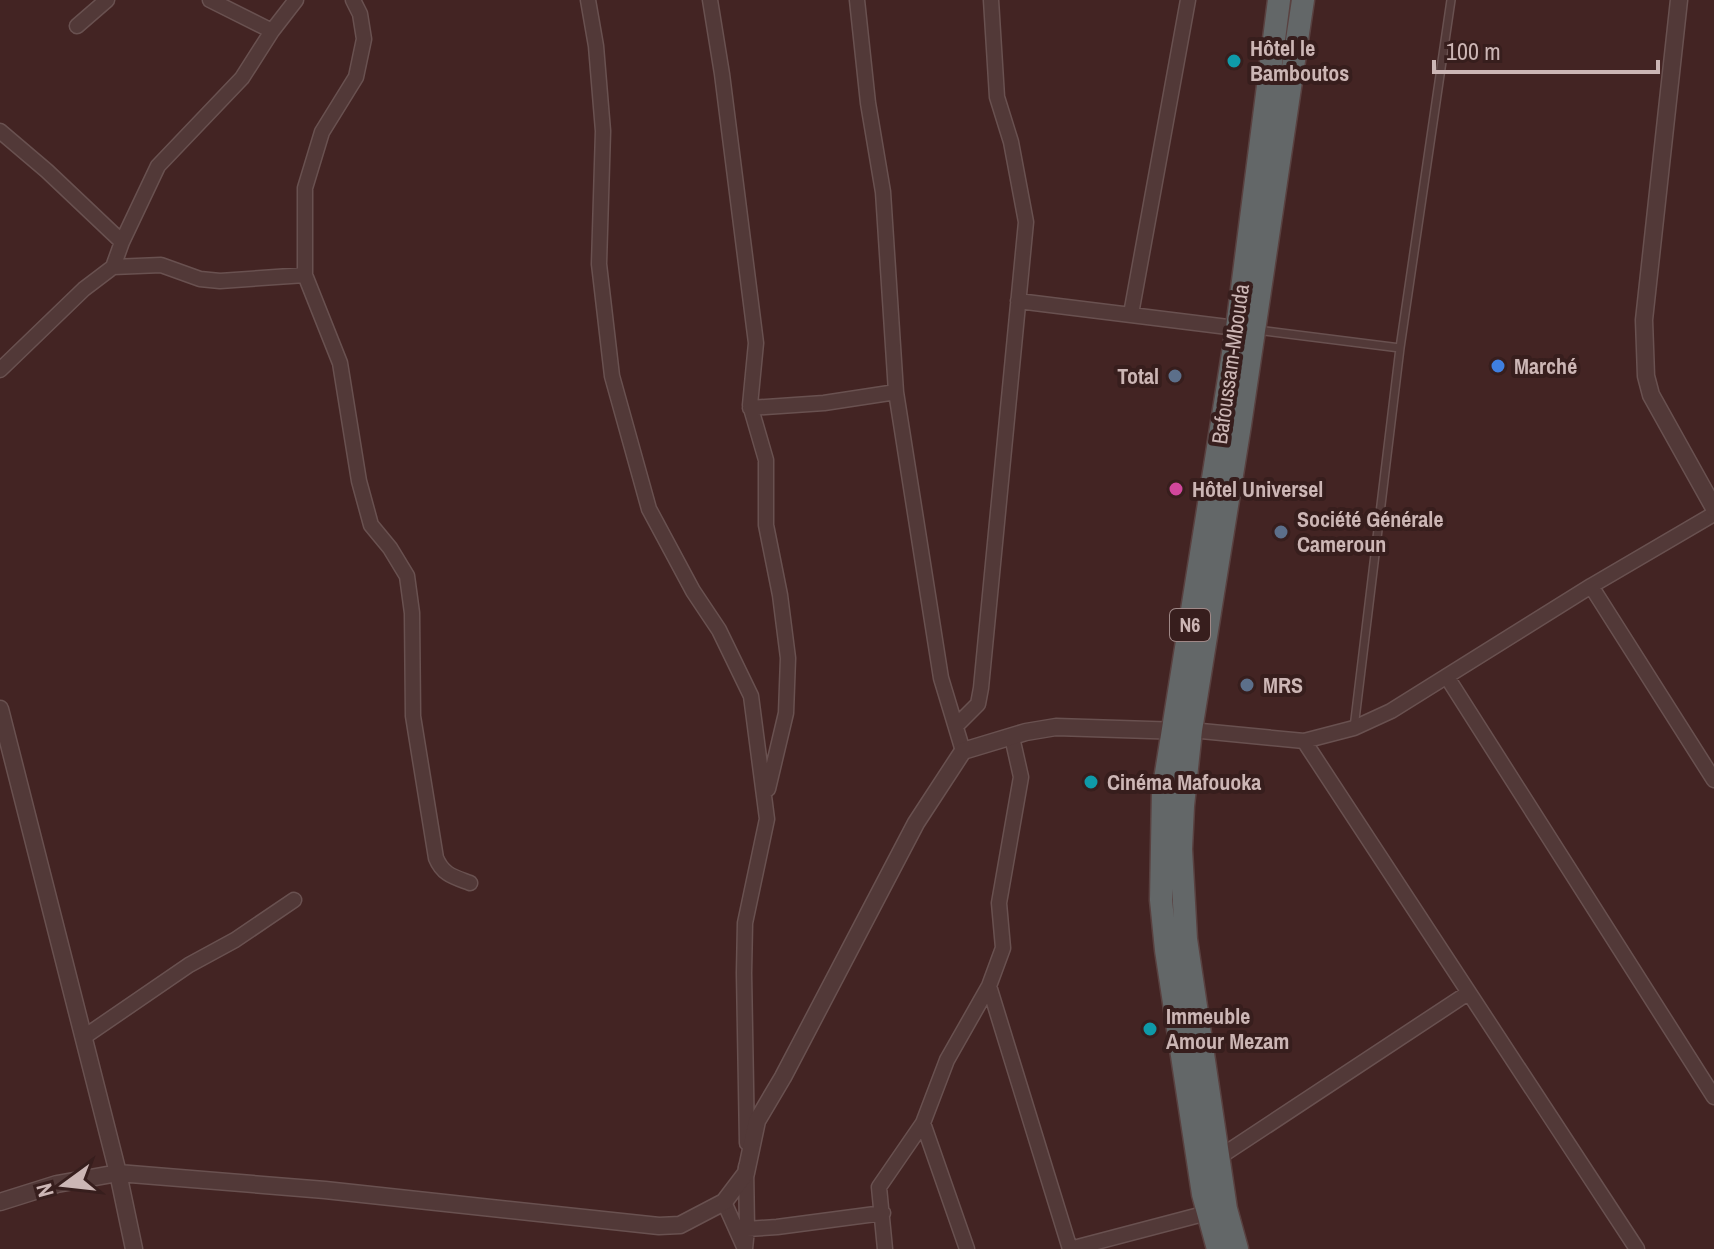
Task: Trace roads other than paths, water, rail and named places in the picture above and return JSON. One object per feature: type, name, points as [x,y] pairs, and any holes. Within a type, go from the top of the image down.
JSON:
[{"type":"highway","name":"Bafoussam-Mbouda","points":[[1246,329],[1279,0]]},
{"type":"highway","name":"Bafoussam-Mbouda","points":[[1237,1249],[1209,1163],[1161,900],[1163,792],[1182,731],[1246,329],[1303,0]]},
{"type":"highway","points":[[1272,46],[1295,52]]},
{"type":"highway","name":"Bafoussam-Mbouda","points":[[1209,1163],[1207,1213],[1218,1249]]},
{"type":"street","points":[[77,26],[107,0]]},
{"type":"street","points":[[210,0],[272,31]]},
{"type":"street","points":[[0,370],[84,289],[113,267],[158,166],[242,78],[296,0]]},
{"type":"street","points":[[353,0],[360,14],[364,39],[356,77],[322,132],[305,188],[305,275],[340,363],[359,481],[371,525],[407,576],[412,613],[413,716],[436,858],[440,868],[448,875],[470,883]]},
{"type":"street","points":[[588,0],[596,46],[603,131],[599,264],[612,376],[649,509],[693,591],[719,630],[751,696],[767,819]]},
{"type":"street","points":[[710,0],[756,343],[750,408],[766,460],[766,525],[788,658],[786,713],[768,783],[767,819],[745,923],[745,1086],[748,1109],[745,1249]]},
{"type":"street","points":[[857,0],[868,103],[883,192],[896,392],[941,678],[963,751]]},
{"type":"street","points":[[956,726],[978,704],[981,688],[1026,222],[1011,142],[997,97],[991,0]]},
{"type":"street","points":[[994,25],[1000,0]]},
{"type":"street","points":[[1131,314],[1188,0]]},
{"type":"street","points":[[1679,0],[1644,320],[1644,349],[1651,395],[1714,508]]},
{"type":"street","points":[[0,131],[122,242]]},
{"type":"street","points":[[113,267],[161,265],[200,279],[220,281],[305,275]]},
{"type":"street","points":[[1018,301],[1246,329]]},
{"type":"street","points":[[750,408],[824,403],[896,392]]},
{"type":"street","points":[[0,1202],[57,1184],[118,1173],[325,1190],[659,1226],[680,1225],[724,1202],[746,1173],[757,1121],[916,823],[963,751],[1056,727],[1182,731],[1304,741],[1354,728],[1391,711],[1591,586],[1714,514]]},
{"type":"street","points":[[1591,586],[1714,780]]},
{"type":"street","points":[[1447,677],[1714,1097]]},
{"type":"street","points":[[0,709],[4,750],[84,1037],[134,1249]]},
{"type":"street","points":[[885,1249],[879,1187],[923,1123],[947,1060],[989,986],[1003,948],[999,903],[1021,777],[1012,737]]},
{"type":"street","points":[[1304,741],[1637,1249]]},
{"type":"street","points":[[84,1037],[189,965],[235,940],[294,900]]},
{"type":"street","points":[[989,986],[1070,1249],[1207,1213]]},
{"type":"street","points":[[1209,1163],[1468,993]]},
{"type":"street","points":[[923,1123],[967,1249]]},
{"type":"street","points":[[724,1202],[745,1249]]},
{"type":"street","points":[[747,1229],[883,1213]]},
{"type":"lane","points":[[1354,728],[1400,348],[1451,0]]},
{"type":"lane","points":[[1246,329],[1400,348]]},
{"type":"place","name":"Hôtel le Bamboutos","points":[[1234,61]]},
{"type":"place","name":"Marché","points":[[1498,366]]},
{"type":"place","name":"Total","points":[[1175,376]]},
{"type":"place","name":"Hôtel Universel","points":[[1176,489]]},
{"type":"place","name":"Société Générale Cameroun","points":[[1281,532]]},
{"type":"place","name":"MRS","points":[[1247,685]]},
{"type":"place","name":"Cinéma Mafouoka","points":[[1091,782]]},
{"type":"place","name":"Immeuble Amour Mezam","points":[[1150,1029]]}]
